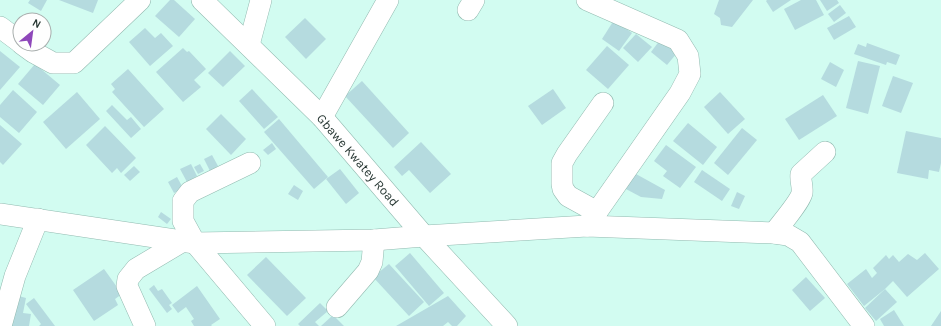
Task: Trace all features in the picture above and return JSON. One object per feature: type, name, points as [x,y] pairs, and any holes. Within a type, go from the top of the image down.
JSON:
[{"type":"street","points":[[33,52],[53,63],[74,63],[140,0]]},
{"type":"street","name":"Gbawe Kwatey Road","points":[[202,0],[322,117],[424,236],[507,326]]},
{"type":"street","points":[[224,20],[228,0]]},
{"type":"street","points":[[249,45],[261,0]]},
{"type":"street","points":[[322,117],[388,0]]},
{"type":"street","points":[[587,0],[678,40],[688,56],[690,74],[680,93],[592,219]]},
{"type":"street","points":[[0,27],[12,36]]},
{"type":"street","points":[[592,219],[568,196],[563,189],[562,163],[603,103]]},
{"type":"street","points":[[774,233],[802,196],[803,188],[800,179],[801,174],[825,152]]},
{"type":"street","points":[[250,163],[190,192],[183,201],[183,221],[189,242],[265,326]]},
{"type":"street","points":[[0,214],[189,242],[374,240],[592,219],[774,233],[788,235],[800,242],[864,326]]},
{"type":"street","points":[[1,326],[15,276],[38,219]]},
{"type":"street","points":[[337,307],[368,270],[372,262],[374,240]]},
{"type":"street","points":[[145,326],[127,286],[128,279],[136,269],[189,242]]},
{"type":"building","points":[[30,0],[47,0],[41,11],[28,3]]},
{"type":"building","points":[[59,0],[98,0],[93,13]]},
{"type":"building","points":[[170,0],[174,0],[195,19],[179,37],[155,16]]},
{"type":"building","points":[[719,0],[753,0],[732,27],[721,25],[720,18],[714,14]]},
{"type":"building","points":[[791,0],[773,12],[766,1]]},
{"type":"building","points":[[801,0],[816,0],[824,15],[795,30],[784,9]]},
{"type":"building","points":[[820,0],[837,0],[839,3],[827,11]]},
{"type":"building","points":[[840,5],[846,13],[834,22],[828,14]]},
{"type":"building","points":[[849,16],[856,27],[834,40],[827,28]]},
{"type":"building","points":[[305,18],[326,39],[306,59],[285,37]]},
{"type":"building","points":[[614,20],[632,33],[619,51],[602,39]]},
{"type":"building","points":[[145,28],[155,38],[161,33],[173,46],[150,66],[129,42]]},
{"type":"building","points":[[636,34],[652,47],[638,62],[623,48]]},
{"type":"building","points":[[660,40],[677,53],[667,65],[651,52]]},
{"type":"building","points":[[867,43],[900,55],[896,65],[887,62],[886,65],[854,54],[858,44],[866,47]]},
{"type":"building","points":[[607,46],[629,65],[608,89],[586,70]]},
{"type":"building","points":[[183,48],[187,52],[189,51],[206,69],[194,80],[201,87],[183,102],[156,72]]},
{"type":"building","points":[[0,51],[20,67],[0,90]]},
{"type":"building","points":[[230,51],[245,66],[223,87],[208,73]]},
{"type":"building","points":[[858,61],[880,66],[868,114],[846,108]]},
{"type":"building","points":[[830,62],[844,70],[836,87],[821,79]]},
{"type":"building","points":[[35,64],[60,85],[43,105],[18,84]]},
{"type":"building","points":[[128,69],[164,109],[144,127],[112,92],[115,89],[111,84]]},
{"type":"building","points":[[893,76],[913,83],[901,113],[882,106]]},
{"type":"building","points":[[362,81],[409,133],[393,148],[345,96]]},
{"type":"building","points":[[252,89],[278,117],[264,129],[239,101]]},
{"type":"building","points":[[553,89],[566,108],[542,125],[528,106]]},
{"type":"building","points":[[13,90],[37,112],[19,133],[0,117],[0,105]]},
{"type":"building","points":[[77,92],[100,119],[66,149],[43,122]]},
{"type":"building","points":[[720,92],[745,119],[728,134],[704,107]]},
{"type":"building","points":[[823,95],[837,116],[799,140],[785,119]]},
{"type":"building","points":[[112,105],[127,120],[131,117],[141,129],[131,138],[106,111]]},
{"type":"building","points":[[221,114],[246,139],[231,155],[206,129]]},
{"type":"building","points":[[279,119],[328,177],[314,189],[264,132]]},
{"type":"building","points":[[688,123],[717,147],[703,165],[673,141]]},
{"type":"building","points":[[0,125],[22,144],[3,165],[0,162]]},
{"type":"building","points":[[105,126],[136,158],[121,173],[117,168],[112,173],[86,145]]},
{"type":"building","points":[[742,128],[757,140],[728,175],[714,163]]},
{"type":"building","points":[[906,131],[941,138],[941,163],[939,172],[929,170],[928,179],[897,173]]},
{"type":"building","points":[[421,142],[451,174],[430,193],[409,170],[402,176],[394,167]]},
{"type":"building","points":[[272,143],[276,149],[268,155],[263,150]]},
{"type":"building","points":[[666,145],[696,167],[680,188],[663,176],[667,171],[654,161]]},
{"type":"building","points":[[212,155],[218,166],[210,171],[204,159]]},
{"type":"building","points":[[191,164],[197,176],[187,182],[180,169]]},
{"type":"building","points":[[200,164],[204,171],[198,174],[194,167]]},
{"type":"building","points":[[134,166],[140,172],[130,181],[124,175]]},
{"type":"building","points":[[340,169],[359,193],[346,204],[326,179]]},
{"type":"building","points":[[702,170],[730,189],[722,201],[694,182]]},
{"type":"building","points":[[636,174],[665,190],[662,199],[641,197],[624,188]]},
{"type":"building","points":[[177,177],[183,188],[174,193],[168,182]]},
{"type":"building","points":[[294,185],[303,191],[298,200],[288,194]]},
{"type":"building","points":[[737,192],[745,196],[739,209],[731,206]]},
{"type":"building","points":[[161,212],[171,219],[167,224],[158,217]]},
{"type":"building","points":[[410,253],[444,293],[429,306],[395,266]]},
{"type":"building","points":[[925,253],[939,269],[907,297],[893,281],[864,306],[847,284],[866,269],[872,278],[877,273],[873,268],[886,255],[889,259],[893,255],[899,262],[908,254],[917,260]]},
{"type":"building","points":[[266,257],[306,298],[287,316],[247,275]]},
{"type":"building","points":[[389,264],[424,302],[409,316],[373,277]]},
{"type":"building","points":[[104,269],[122,294],[115,299],[118,305],[94,321],[73,290]]},
{"type":"building","points":[[806,277],[825,298],[810,311],[792,290]]},
{"type":"building","points":[[154,285],[158,291],[162,289],[172,303],[169,305],[172,309],[167,313],[149,289]]},
{"type":"building","points":[[197,286],[220,319],[211,325],[212,326],[194,326],[191,321],[194,319],[186,307],[178,313],[172,305]]},
{"type":"building","points":[[885,289],[897,302],[876,321],[865,308]]},
{"type":"building","points":[[15,295],[26,298],[23,313],[31,314],[29,326],[9,326]]},
{"type":"building","points":[[448,296],[466,316],[457,326],[452,326],[448,322],[443,326],[396,326]]},
{"type":"building","points":[[34,298],[55,326],[39,326],[41,324],[26,304]]},
{"type":"building","points":[[320,303],[328,311],[315,322],[319,326],[300,326],[298,324]]},
{"type":"building","points":[[894,310],[904,326],[884,326],[880,319]]},
{"type":"building","points":[[941,311],[941,326],[931,326]]},
{"type":"building","points":[[333,315],[344,326],[321,326]]}]
